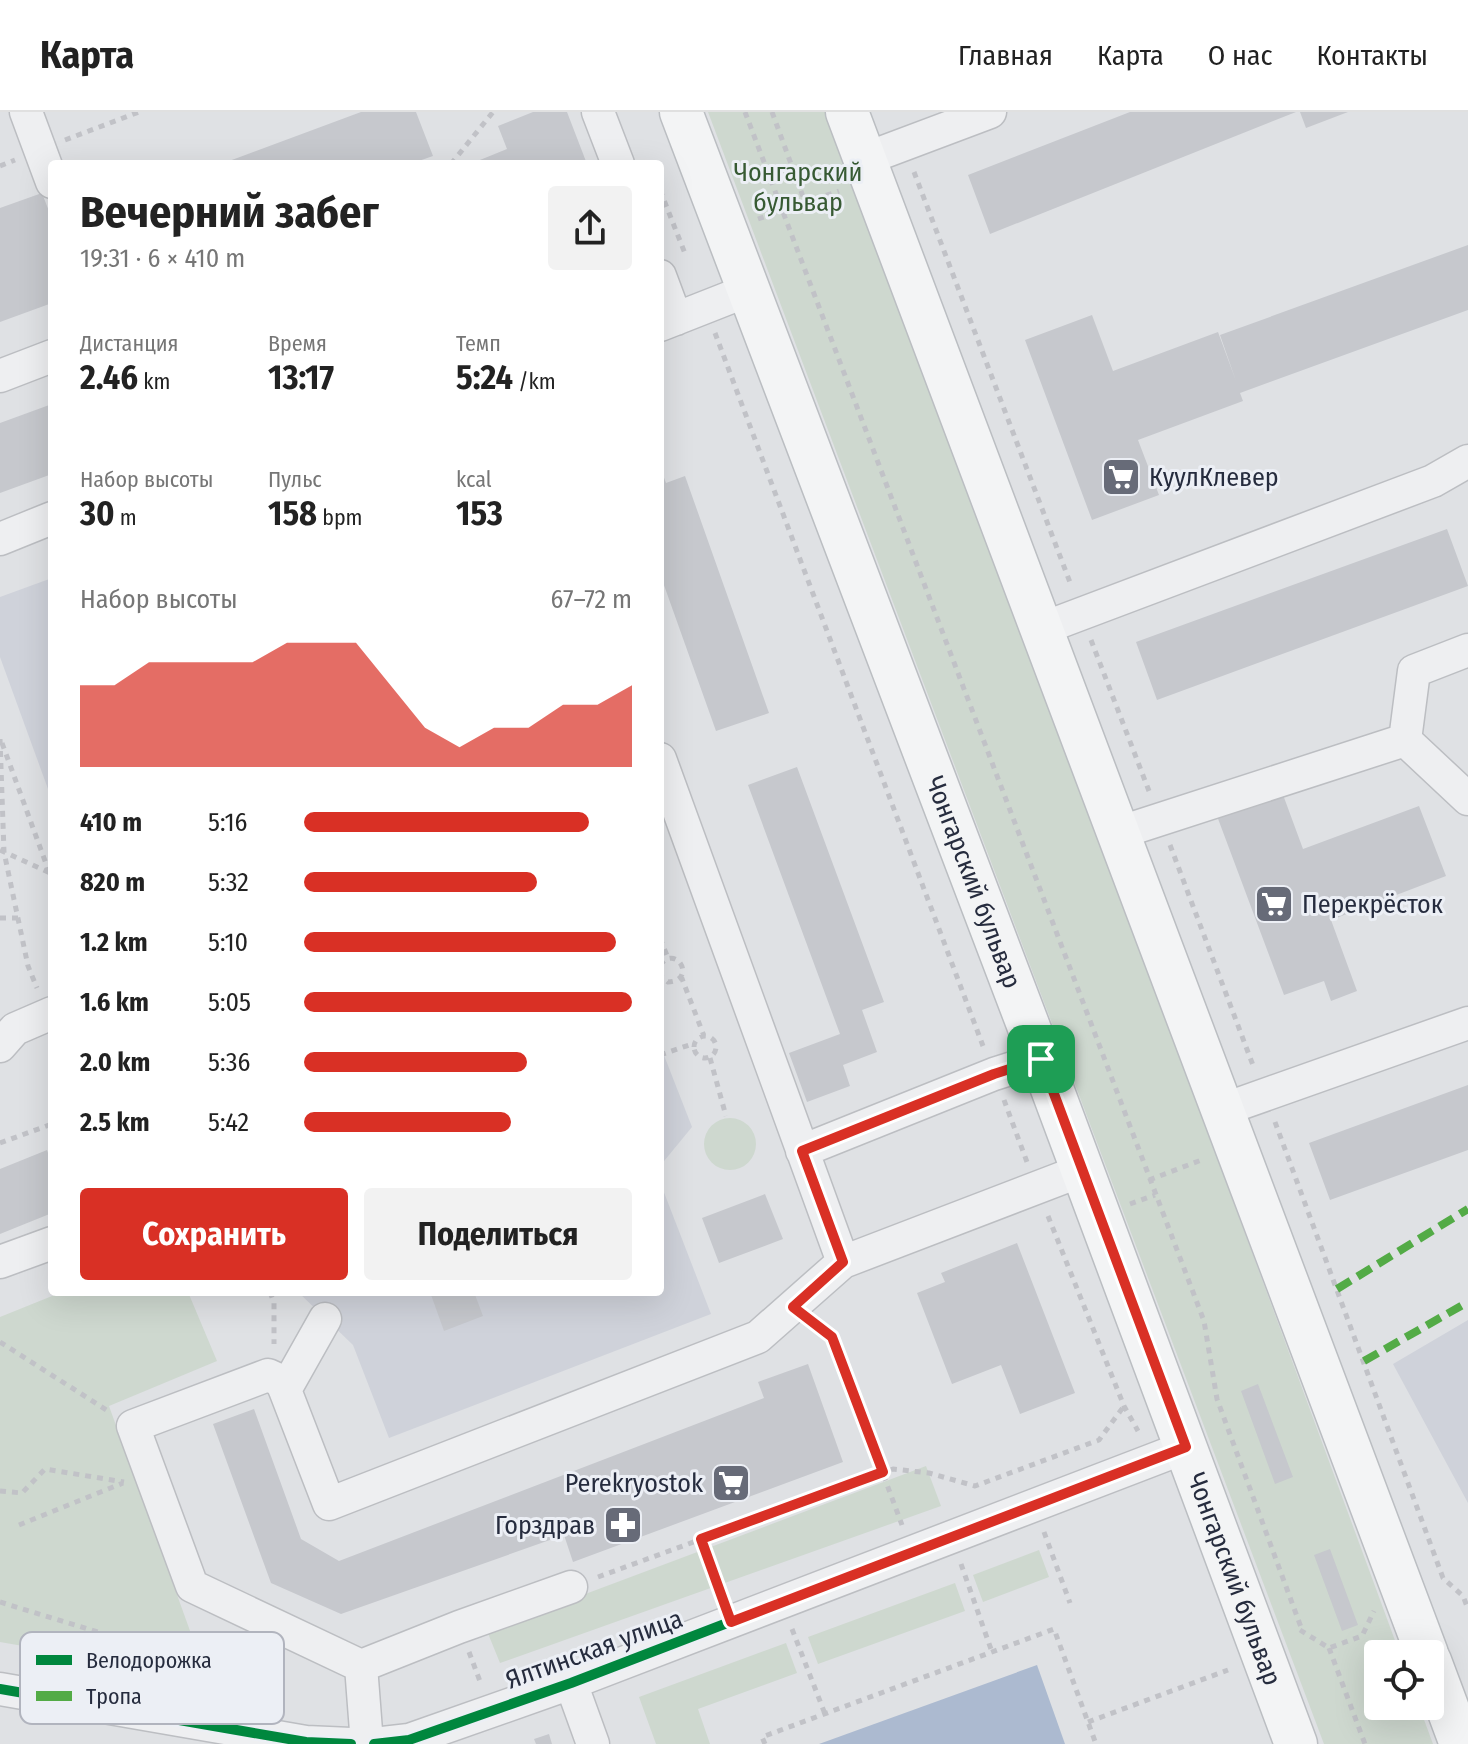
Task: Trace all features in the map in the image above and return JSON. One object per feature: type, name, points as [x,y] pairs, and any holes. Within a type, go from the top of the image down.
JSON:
[{"type":"main road","name":"Чонгарский бульвар","points":[[681,112],[1083,1170],[1296,1744]]},
{"type":"main road","points":[[847,112],[1422,1640]]},
{"type":"main road","points":[[1444,1698],[1461,1744]]},
{"type":"street","points":[[26,112],[48,171]]},
{"type":"street","points":[[598,112],[616,160]]},
{"type":"street","points":[[869,169],[903,144],[990,112]]},
{"type":"street","points":[[664,284],[681,317],[749,290]]},
{"type":"street","points":[[0,376],[48,358]]},
{"type":"street","points":[[1041,629],[1433,481],[1468,461]]},
{"type":"street","points":[[0,539],[48,520]]},
{"type":"street","points":[[1405,740],[1414,671],[1468,650]]},
{"type":"street","points":[[1118,833],[1405,740]]},
{"type":"street","points":[[1405,740],[1468,799]]},
{"type":"street","points":[[664,770],[843,1262]]},
{"type":"street","points":[[0,1046],[15,1029],[48,1015]]},
{"type":"street","points":[[1222,1110],[1468,1023]]},
{"type":"street","points":[[802,1151],[994,1074],[1041,1059]]},
{"type":"street","points":[[571,1587],[361,1666],[192,1586],[138,1478],[133,1426],[268,1375],[280,1383],[329,1504],[758,1337],[843,1262],[1083,1170]]},
{"type":"street","points":[[0,1262],[48,1244]]},
{"type":"street","points":[[280,1383],[325,1319]]},
{"type":"street","name":"Ялтинская улица","points":[[374,1744],[409,1740],[571,1683],[1186,1447]]},
{"type":"street","points":[[361,1666],[367,1744]]},
{"type":"street","points":[[571,1683],[593,1744]]},
{"type":"street","points":[[0,1689],[20,1692]]},
{"type":"street","points":[[202,1724],[306,1742],[351,1744]]},
{"type":"path","points":[[454,160],[493,112]]},
{"type":"path","points":[[745,112],[1204,1321],[1217,1399],[1302,1630],[1329,1648],[1365,1744]]},
{"type":"path","points":[[772,112],[805,202]]},
{"type":"path","points":[[903,144],[1264,1095],[1443,1578],[1463,1596],[1468,1609]]},
{"type":"path","points":[[682,248],[805,202],[869,169]]},
{"type":"path","points":[[664,201],[682,248],[681,317],[994,1074],[1124,1406],[1138,1431]]},
{"type":"path","points":[[0,739],[2,851],[28,966],[48,1010]]},
{"type":"path","points":[[0,739],[48,868]]},
{"type":"path","points":[[42,852],[48,850]]},
{"type":"path","points":[[2,851],[48,874]]},
{"type":"path","points":[[0,918],[18,918]]},
{"type":"path","points":[[664,948],[668,958]]},
{"type":"path","points":[[664,962],[668,958],[676,959],[682,964],[681,976],[704,1036],[714,1040],[717,1046],[715,1053],[710,1058],[698,1057],[694,1050],[695,1043]]},
{"type":"path","points":[[664,978],[671,982],[681,976]]},
{"type":"path","points":[[664,1054],[695,1043],[704,1036]]},
{"type":"path","points":[[710,1058],[726,1116]]},
{"type":"path","points":[[0,1143],[48,1125]]},
{"type":"path","points":[[1149,1180],[1216,1155]]},
{"type":"path","points":[[1121,1207],[1155,1195]]},
{"type":"path","points":[[271,1296],[280,1383]]},
{"type":"path","points":[[793,1307],[832,1337],[905,1534]]},
{"type":"path","points":[[0,1342],[133,1426]]},
{"type":"path","points":[[571,1587],[893,1469],[929,1473],[975,1486],[1099,1440],[1124,1406]]},
{"type":"path","points":[[0,1491],[22,1493],[45,1469],[138,1478]]},
{"type":"path","points":[[19,1525],[138,1478]]},
{"type":"path","points":[[1035,1504],[1070,1603]]},
{"type":"path","points":[[952,1536],[992,1653]]},
{"type":"path","points":[[701,1539],[731,1622]]},
{"type":"path","points":[[0,1602],[98,1632]]},
{"type":"path","points":[[781,1602],[825,1714]]},
{"type":"path","points":[[1329,1648],[1362,1636],[1377,1603]]},
{"type":"path","points":[[765,1744],[762,1737],[1054,1629],[1096,1744]]},
{"type":"path","points":[[215,1632],[220,1630]]},
{"type":"path","points":[[1293,1633],[1302,1630]]},
{"type":"path","points":[[1088,1722],[1228,1670]]},
{"type":"shaded area","points":[[48,579],[48,789],[0,657],[0,597]]},
{"type":"shaded area","points":[[664,1055],[692,1127],[664,1161]]},
{"type":"shaded area","points":[[664,1192],[711,1314],[389,1438],[353,1345],[302,1296],[664,1296]]},
{"type":"shaded area","points":[[1468,1320],[1468,1503],[1393,1364]]},
{"type":"green space","name":"Чонгарский бульвар","points":[[708,112],[832,112],[1395,1640],[1364,1640],[1364,1720],[1424,1720],[1433,1744],[1324,1744]]},
{"type":"green space","points":[[730,1118],[749,1125],[756,1144],[749,1163],[730,1170],[711,1163],[704,1144],[711,1125]]},
{"type":"green space","points":[[52,1296],[190,1296],[217,1361],[109,1406],[190,1632],[20,1632],[20,1645],[0,1642],[0,1317]]},
{"type":"green space","points":[[926,1466],[941,1506],[500,1663],[487,1631]]},
{"type":"green space","points":[[1039,1550],[1049,1577],[983,1602],[973,1575]]},
{"type":"green space","points":[[955,1583],[965,1611],[818,1664],[808,1637]]},
{"type":"green space","points":[[786,1643],[797,1673],[698,1709],[710,1744],[656,1744],[639,1697]]},
{"type":"water","points":[[1037,1665],[1065,1744],[819,1744]]},
{"type":"building","points":[[361,112],[416,112],[433,156],[422,160],[232,160]]},
{"type":"building","points":[[533,112],[567,112],[585,160],[480,160],[507,149],[498,126]]},
{"type":"building","points":[[1130,112],[1296,112],[990,234],[968,175]]},
{"type":"building","points":[[1300,112],[1348,112],[1306,128]]},
{"type":"building","points":[[42,193],[48,209],[48,304],[0,322],[0,208]]},
{"type":"building","points":[[1468,245],[1468,310],[1240,393],[1243,401],[1138,440],[1159,495],[1092,520],[1025,340],[1092,315],[1113,371],[1218,332],[1236,381],[1220,335]]},
{"type":"building","points":[[48,405],[48,475],[0,493],[0,423]]},
{"type":"building","points":[[685,476],[769,713],[716,731],[664,585],[664,478],[666,483]]},
{"type":"building","points":[[1447,529],[1468,586],[1157,700],[1136,642]]},
{"type":"building","points":[[797,767],[884,1002],[862,1010],[877,1052],[843,1065],[850,1086],[807,1102],[789,1053],[840,1034],[748,785]]},
{"type":"building","points":[[1282,792],[1303,849],[1419,806],[1446,876],[1331,920],[1357,991],[1331,1001],[1324,981],[1284,995],[1217,816]]},
{"type":"building","points":[[1468,1085],[1468,1150],[1330,1200],[1309,1143]]},
{"type":"building","points":[[47,1150],[48,1215],[0,1234],[0,1169]]},
{"type":"building","points":[[765,1194],[783,1239],[719,1263],[702,1218]]},
{"type":"building","points":[[1017,1243],[1075,1393],[1020,1414],[1001,1365],[952,1384],[917,1293],[945,1282],[941,1273]]},
{"type":"building","points":[[431,1296],[476,1296],[483,1316],[444,1331]]},
{"type":"building","points":[[808,1364],[843,1462],[573,1562],[564,1535],[341,1614],[271,1583],[213,1424],[254,1409],[301,1539],[339,1561],[764,1398],[758,1382]]},
{"type":"building","points":[[1258,1384],[1293,1477],[1275,1484],[1241,1391]]},
{"type":"building","points":[[1330,1549],[1358,1625],[1342,1631],[1314,1555]]},
{"type":"building","points":[[549,1734],[552,1744],[536,1744],[534,1739]]},
{"type":"marked path","points":[[1337,1289],[1468,1209]]},
{"type":"marked path","points":[[1364,1361],[1468,1302]]},
{"type":"cycle path","points":[[374,1744],[409,1740],[571,1683],[1186,1447]]},
{"type":"cycle path","points":[[0,1689],[20,1692]]},
{"type":"cycle path","points":[[202,1724],[306,1742],[351,1744]]},
{"type":"place","name":"КуулКлевер","points":[[1121,477]]},
{"type":"place","name":"Перекрёсток","points":[[1274,904]]},
{"type":"place","name":"Perekryostok","points":[[731,1483]]},
{"type":"place","name":"Горздрав","points":[[623,1525]]},
{"type":"route","points":[[1041,1059],[1186,1447],[731,1622],[701,1539],[883,1472],[832,1337],[793,1307],[843,1262],[802,1151],[994,1074],[1041,1059]]}]
